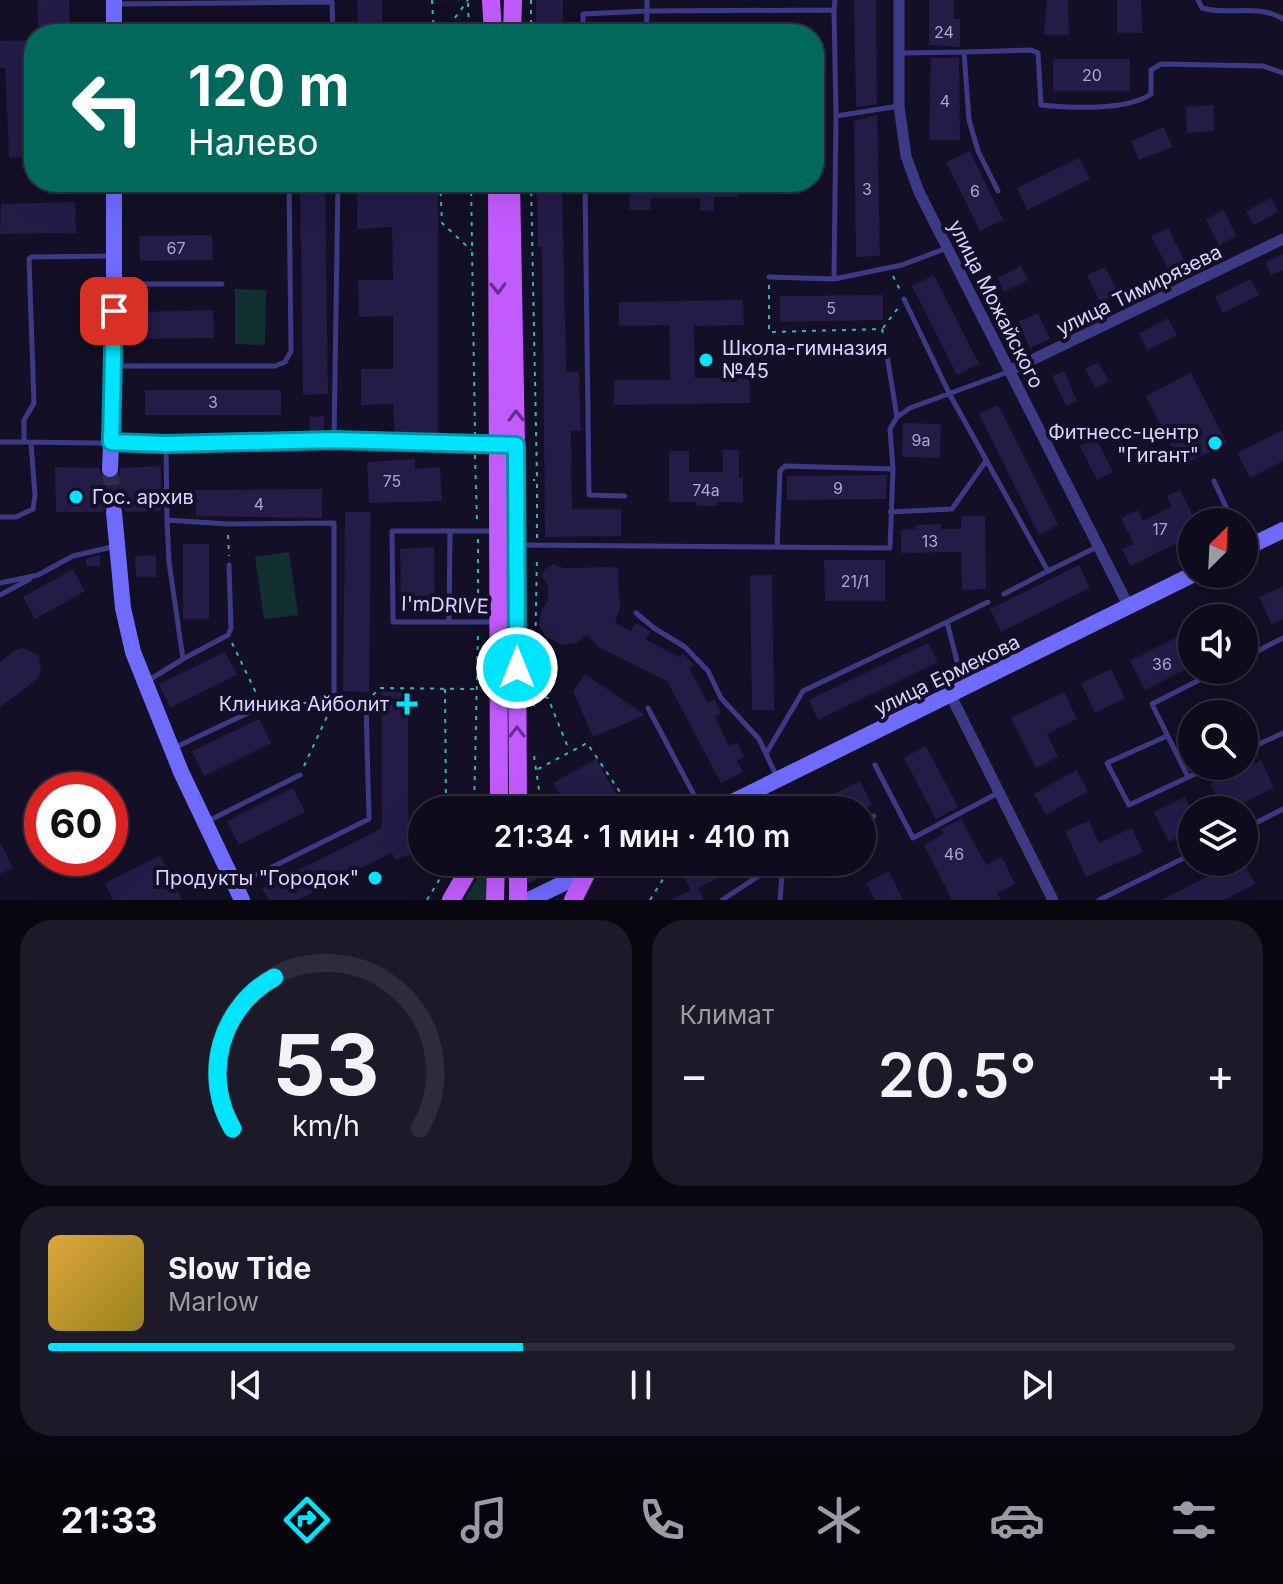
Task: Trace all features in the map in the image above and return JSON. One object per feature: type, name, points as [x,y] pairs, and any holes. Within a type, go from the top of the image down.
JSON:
[{"type":"main road","points":[[491,0],[492,24]]},
{"type":"main road","points":[[512,24],[513,0]]},
{"type":"main road","points":[[110,469],[114,366],[114,192]]},
{"type":"main road","points":[[497,192],[508,445],[516,545],[518,796]]},
{"type":"main road","points":[[499,796],[499,531],[508,445],[511,192]]},
{"type":"main road","points":[[114,512],[123,608],[143,683],[239,892]]},
{"type":"main road","points":[[1258,542],[1283,530]]},
{"type":"main road","name":"улица Ермекова","points":[[746,796],[1178,582]]},
{"type":"main road","points":[[451,900],[465,876]]},
{"type":"main road","points":[[495,900],[496,876]]},
{"type":"main road","points":[[518,876],[518,900]]},
{"type":"main road","points":[[529,900],[579,876]]},
{"type":"main road","points":[[573,900],[585,876]]},
{"type":"street","name":"улица Можайского","points":[[899,0],[899,106],[906,156],[919,192],[1129,607]]},
{"type":"street","name":"улица Тимирязева","points":[[1009,371],[1283,239]]},
{"type":"street","points":[[957,692],[999,793],[1053,900]]},
{"type":"lane","points":[[646,24],[647,0]]},
{"type":"lane","points":[[834,279],[835,0]]},
{"type":"lane","points":[[1198,0],[1202,8],[1211,11],[1252,9],[1272,12],[1283,19]]},
{"type":"lane","points":[[112,12],[332,2],[333,24]]},
{"type":"lane","points":[[583,24],[583,14],[834,10]]},
{"type":"lane","points":[[900,53],[1031,50],[1038,53],[1041,105],[1057,107],[1127,104],[1143,99],[1151,94],[1151,70],[1161,64],[1263,66],[1283,73]]},
{"type":"lane","points":[[964,52],[969,120],[978,151],[998,191]]},
{"type":"lane","points":[[836,116],[899,106]]},
{"type":"lane","points":[[114,366],[275,366],[285,362],[291,351],[289,192]]},
{"type":"lane","points":[[334,440],[338,192]]},
{"type":"lane","points":[[585,192],[589,495],[625,496]]},
{"type":"lane","points":[[769,277],[834,279],[890,268],[949,248]]},
{"type":"lane","points":[[0,517],[16,517],[33,509],[35,495],[24,420],[34,403],[29,259],[114,256]]},
{"type":"lane","points":[[114,284],[222,284]]},
{"type":"lane","points":[[904,299],[950,395],[1048,571]]},
{"type":"lane","points":[[885,343],[897,417]]},
{"type":"lane","points":[[516,545],[890,548],[893,469],[890,429],[897,417],[910,408],[1009,371]]},
{"type":"lane","points":[[0,442],[166,444],[334,440],[508,445]]},
{"type":"lane","points":[[166,444],[169,562],[183,659]]},
{"type":"lane","points":[[890,512],[952,509],[986,461]]},
{"type":"lane","points":[[777,547],[780,471],[785,466],[893,469]]},
{"type":"lane","points":[[1214,481],[1227,508]]},
{"type":"lane","points":[[167,520],[228,524],[334,523],[334,700],[366,702],[369,819],[239,892]]},
{"type":"lane","name":"I'mDRIVE","points":[[499,531],[392,531],[393,622],[500,622]]},
{"type":"lane","points":[[449,622],[450,531]]},
{"type":"lane","points":[[0,595],[73,556],[117,546]]},
{"type":"lane","points":[[1004,594],[1099,547]]},
{"type":"lane","points":[[143,683],[228,635],[231,628],[229,565]]},
{"type":"lane","points":[[0,583],[38,575]]},
{"type":"lane","points":[[767,752],[803,691],[988,602]]},
{"type":"lane","points":[[636,613],[685,647],[708,671],[721,698],[759,739],[778,780]]},
{"type":"lane","points":[[947,622],[957,692]]},
{"type":"lane","points":[[1258,651],[1283,638]]},
{"type":"lane","points":[[1178,757],[1152,704],[1191,684]]},
{"type":"lane","points":[[171,749],[263,706]]},
{"type":"lane","points":[[648,708],[695,796]]},
{"type":"lane","points":[[1258,745],[1283,733]]},
{"type":"lane","points":[[1167,736],[1107,763],[1129,805],[1182,780]]},
{"type":"lane","points":[[875,765],[913,838],[999,793]]},
{"type":"lane","points":[[205,822],[300,775]]},
{"type":"lane","points":[[1258,822],[1283,809]]},
{"type":"lane","points":[[1099,900],[1178,861]]},
{"type":"lane","points":[[722,900],[759,876]]},
{"type":"lane","points":[[780,900],[781,876]]},
{"type":"path","points":[[432,0],[433,24]]},
{"type":"path","points":[[450,24],[468,0]]},
{"type":"path","points":[[468,0],[469,24]]},
{"type":"path","points":[[531,0],[531,24]]},
{"type":"path","points":[[440,192],[442,223],[472,251]]},
{"type":"path","points":[[471,192],[478,531],[474,796]]},
{"type":"path","points":[[885,343],[882,329],[904,299],[890,268]]},
{"type":"path","points":[[769,277],[769,332],[882,329]]},
{"type":"path","points":[[534,708],[537,480]]},
{"type":"path","points":[[228,524],[229,565]]},
{"type":"path","points":[[228,635],[263,706],[334,700],[300,775]]},
{"type":"path","points":[[366,702],[380,688],[476,689]]},
{"type":"path","points":[[445,689],[446,796]]},
{"type":"path","points":[[534,694],[548,698],[570,752]]},
{"type":"path","points":[[537,769],[587,743],[622,796]]},
{"type":"path","points":[[533,749],[540,796]]},
{"type":"path","points":[[687,796],[693,793]]},
{"type":"path","points":[[427,900],[442,876]]},
{"type":"path","points":[[650,900],[665,876]]},
{"type":"green space","points":[[235,289],[266,290],[265,345],[235,344]]},
{"type":"green space","points":[[289,552],[298,615],[264,619],[255,557]]},
{"type":"green space","points":[[479,876],[486,876],[486,900],[464,900]]},
{"type":"green space","points":[[527,876],[542,876],[527,884]]},
{"type":"building","points":[[37,0],[69,0],[70,24],[38,24]]},
{"type":"building","points":[[357,0],[382,0],[382,24],[358,24]]},
{"type":"building","points":[[536,0],[563,0],[563,24],[536,24]]},
{"type":"building","points":[[854,0],[876,0],[877,104],[856,107]]},
{"type":"building","points":[[929,0],[954,0],[954,19],[960,19],[960,47],[929,45]]},
{"type":"building","points":[[1047,0],[1068,0],[1069,35],[1044,35]]},
{"type":"building","points":[[1117,0],[1141,0],[1142,33],[1117,33]]},
{"type":"building","points":[[24,40],[24,157],[9,158],[5,68],[0,68],[0,41]]},
{"type":"building","points":[[931,58],[959,58],[960,140],[929,140]]},
{"type":"building","points":[[1053,59],[1130,59],[1130,91],[1053,91]]},
{"type":"building","points":[[1213,105],[1214,131],[1187,133],[1186,107]]},
{"type":"building","points":[[877,115],[880,256],[856,257],[854,121]]},
{"type":"building","points":[[1164,127],[1172,147],[1139,160],[1131,141]]},
{"type":"building","points":[[970,151],[1003,220],[980,231],[946,162]]},
{"type":"building","points":[[1079,158],[1090,179],[1027,210],[1017,188]]},
{"type":"building","points":[[300,192],[325,192],[328,394],[303,395]]},
{"type":"building","points":[[357,192],[438,192],[438,435],[395,435],[393,404],[361,405],[361,369],[393,369],[393,316],[359,317],[358,280],[393,280],[392,227],[357,229]]},
{"type":"building","points":[[537,192],[562,192],[566,372],[579,372],[581,431],[571,431],[572,509],[621,509],[621,536],[545,537],[542,247],[538,247]]},
{"type":"building","points":[[630,192],[739,192],[739,197],[714,197],[714,211],[700,211],[700,198],[651,198],[651,210],[629,210]]},
{"type":"building","points":[[1271,198],[1278,212],[1254,225],[1246,211]]},
{"type":"building","points":[[75,202],[76,233],[0,234],[1,204]]},
{"type":"building","points":[[1224,210],[1236,236],[1219,245],[1206,219]]},
{"type":"building","points":[[1168,228],[1186,264],[1170,272],[1151,236]]},
{"type":"building","points":[[212,235],[213,260],[140,261],[139,236]]},
{"type":"building","points":[[1283,254],[1283,270],[1271,275],[1265,262]]},
{"type":"building","points":[[1021,266],[1028,280],[1004,292],[998,278]]},
{"type":"building","points":[[1105,267],[1119,294],[1100,302],[1087,275]]},
{"type":"building","points":[[934,275],[979,364],[957,375],[912,286]]},
{"type":"building","points":[[1250,279],[1259,295],[1223,313],[1215,297]]},
{"type":"building","points":[[883,295],[883,320],[780,322],[780,296]]},
{"type":"building","points":[[743,300],[744,325],[694,326],[695,378],[749,378],[750,403],[614,405],[614,380],[670,380],[669,325],[619,326],[619,302]]},
{"type":"building","points":[[213,310],[214,338],[140,339],[140,312]]},
{"type":"building","points":[[1038,313],[1050,339],[1030,348],[1018,322]]},
{"type":"building","points":[[1168,318],[1177,335],[1147,350],[1139,333]]},
{"type":"building","points":[[1098,362],[1109,381],[1096,388],[1085,369]]},
{"type":"building","points":[[1064,371],[1077,401],[1066,406],[1052,376]]},
{"type":"building","points":[[1191,373],[1227,443],[1181,466],[1146,396]]},
{"type":"building","points":[[145,390],[281,390],[281,415],[145,415]]},
{"type":"building","points":[[998,405],[1058,525],[1039,535],[979,414]]},
{"type":"building","points":[[324,416],[324,432],[310,432],[310,417]]},
{"type":"building","points":[[903,423],[941,424],[940,458],[902,457]]},
{"type":"building","points":[[1283,430],[1283,461],[1250,478],[1237,453]]},
{"type":"building","points":[[1096,438],[1113,472],[1097,480],[1080,446]]},
{"type":"building","points":[[723,450],[739,450],[743,502],[697,506],[696,502],[669,502],[669,451],[689,451],[689,472],[723,472]]},
{"type":"building","points":[[415,459],[415,469],[440,467],[442,501],[369,503],[367,462]]},
{"type":"building","points":[[161,466],[161,511],[125,512],[122,505],[114,501],[107,504],[103,512],[56,512],[55,467],[99,468],[104,478],[110,480],[119,475],[121,468]]},
{"type":"building","points":[[887,475],[886,499],[787,500],[787,476]]},
{"type":"building","points":[[322,489],[322,518],[196,516],[195,490]]},
{"type":"building","points":[[1180,490],[1189,508],[1178,508],[1178,543],[1130,566],[1122,549],[1134,544],[1121,518],[1138,510],[1143,521],[1172,507],[1167,496]]},
{"type":"building","points":[[345,512],[371,512],[369,692],[343,691]]},
{"type":"building","points":[[961,516],[985,516],[986,589],[962,590],[961,552],[901,553],[901,530],[916,529],[916,525],[941,524],[941,529],[961,529]]},
{"type":"building","points":[[183,544],[209,544],[209,619],[183,619]]},
{"type":"building","points":[[434,547],[435,599],[401,600],[400,549]]},
{"type":"building","points":[[100,555],[100,566],[86,566],[86,559]]},
{"type":"building","points":[[156,555],[156,577],[136,577],[135,556]]},
{"type":"building","points":[[824,560],[885,560],[885,601],[825,601]]},
{"type":"building","points":[[553,564],[564,568],[618,567],[620,608],[615,623],[631,631],[635,623],[645,628],[650,632],[646,640],[679,657],[683,653],[694,665],[689,669],[708,703],[714,699],[721,713],[715,717],[729,746],[737,742],[744,757],[737,761],[743,772],[721,783],[667,681],[600,648],[587,635],[577,643],[561,645],[545,636],[539,625],[541,611],[548,600],[548,587],[542,576],[544,570]]},
{"type":"building","points":[[1079,565],[1090,588],[1001,632],[990,609]]},
{"type":"building","points":[[73,569],[85,591],[35,619],[23,597]]},
{"type":"building","points":[[750,575],[772,575],[774,710],[752,710]]},
{"type":"building","points":[[1283,586],[1283,619],[1272,625],[1259,597]]},
{"type":"building","points":[[1178,637],[1178,673],[1145,690],[1130,661]]},
{"type":"building","points":[[928,643],[938,662],[818,720],[809,700]]},
{"type":"building","points":[[23,648],[39,656],[41,671],[37,679],[0,707],[0,662],[15,650]]},
{"type":"building","points":[[225,652],[237,675],[170,708],[159,684]]},
{"type":"building","points":[[1111,669],[1125,698],[1095,713],[1081,683]]},
{"type":"building","points":[[585,674],[645,715],[593,737],[573,691]]},
{"type":"building","points":[[381,692],[408,692],[408,855],[395,860],[392,853],[298,900],[269,900],[262,888],[382,828]]},
{"type":"building","points":[[1064,692],[1077,719],[1047,734],[1058,757],[1036,768],[1011,718]]},
{"type":"building","points":[[259,719],[271,743],[204,776],[192,751]]},
{"type":"building","points":[[926,746],[958,807],[936,819],[904,758]]},
{"type":"building","points":[[596,759],[617,796],[561,796],[553,783]]},
{"type":"building","points":[[1261,760],[1274,788],[1258,796],[1216,796],[1210,784],[1218,780],[1258,780],[1258,761]]},
{"type":"building","points":[[1076,770],[1088,791],[1046,815],[1034,794]]},
{"type":"building","points":[[860,781],[868,796],[829,796]]},
{"type":"building","points":[[293,788],[305,812],[239,845],[227,821]]},
{"type":"building","points":[[1178,800],[1178,837],[1169,842],[1154,812]]},
{"type":"building","points":[[961,819],[986,865],[1002,857],[1015,884],[997,893],[1001,900],[952,900],[924,845],[944,834],[941,829]]},
{"type":"building","points":[[1089,821],[1099,843],[1132,828],[1143,852],[1086,877],[1065,831]]},
{"type":"building","points":[[0,842],[13,868],[0,874]]},
{"type":"building","points":[[160,856],[182,900],[113,900],[105,883],[119,876],[128,876],[128,872]]},
{"type":"building","points":[[889,871],[903,900],[875,900],[866,883]]},
{"type":"building","points":[[684,876],[723,876],[698,888],[704,900],[669,900],[691,890]]},
{"type":"building","points":[[1208,876],[1251,876],[1255,884],[1224,900],[1162,900]]},
{"type":"tunnel","points":[[110,469],[114,512]]},
{"type":"place","name":"Школа-гимназия №45","points":[[706,360]]},
{"type":"place","name":"Фитнесс-центр \"Гигант\"","points":[[1215,443]]},
{"type":"place","name":"Гос. архив","points":[[76,497]]},
{"type":"place","name":"Клиника Айболит","points":[[407,704]]},
{"type":"place","name":"Продукты \"Городок\"","points":[[375,878]]},
{"type":"route","points":[[114,311],[111,442],[166,444],[334,440],[516,445],[517,668]]}]
